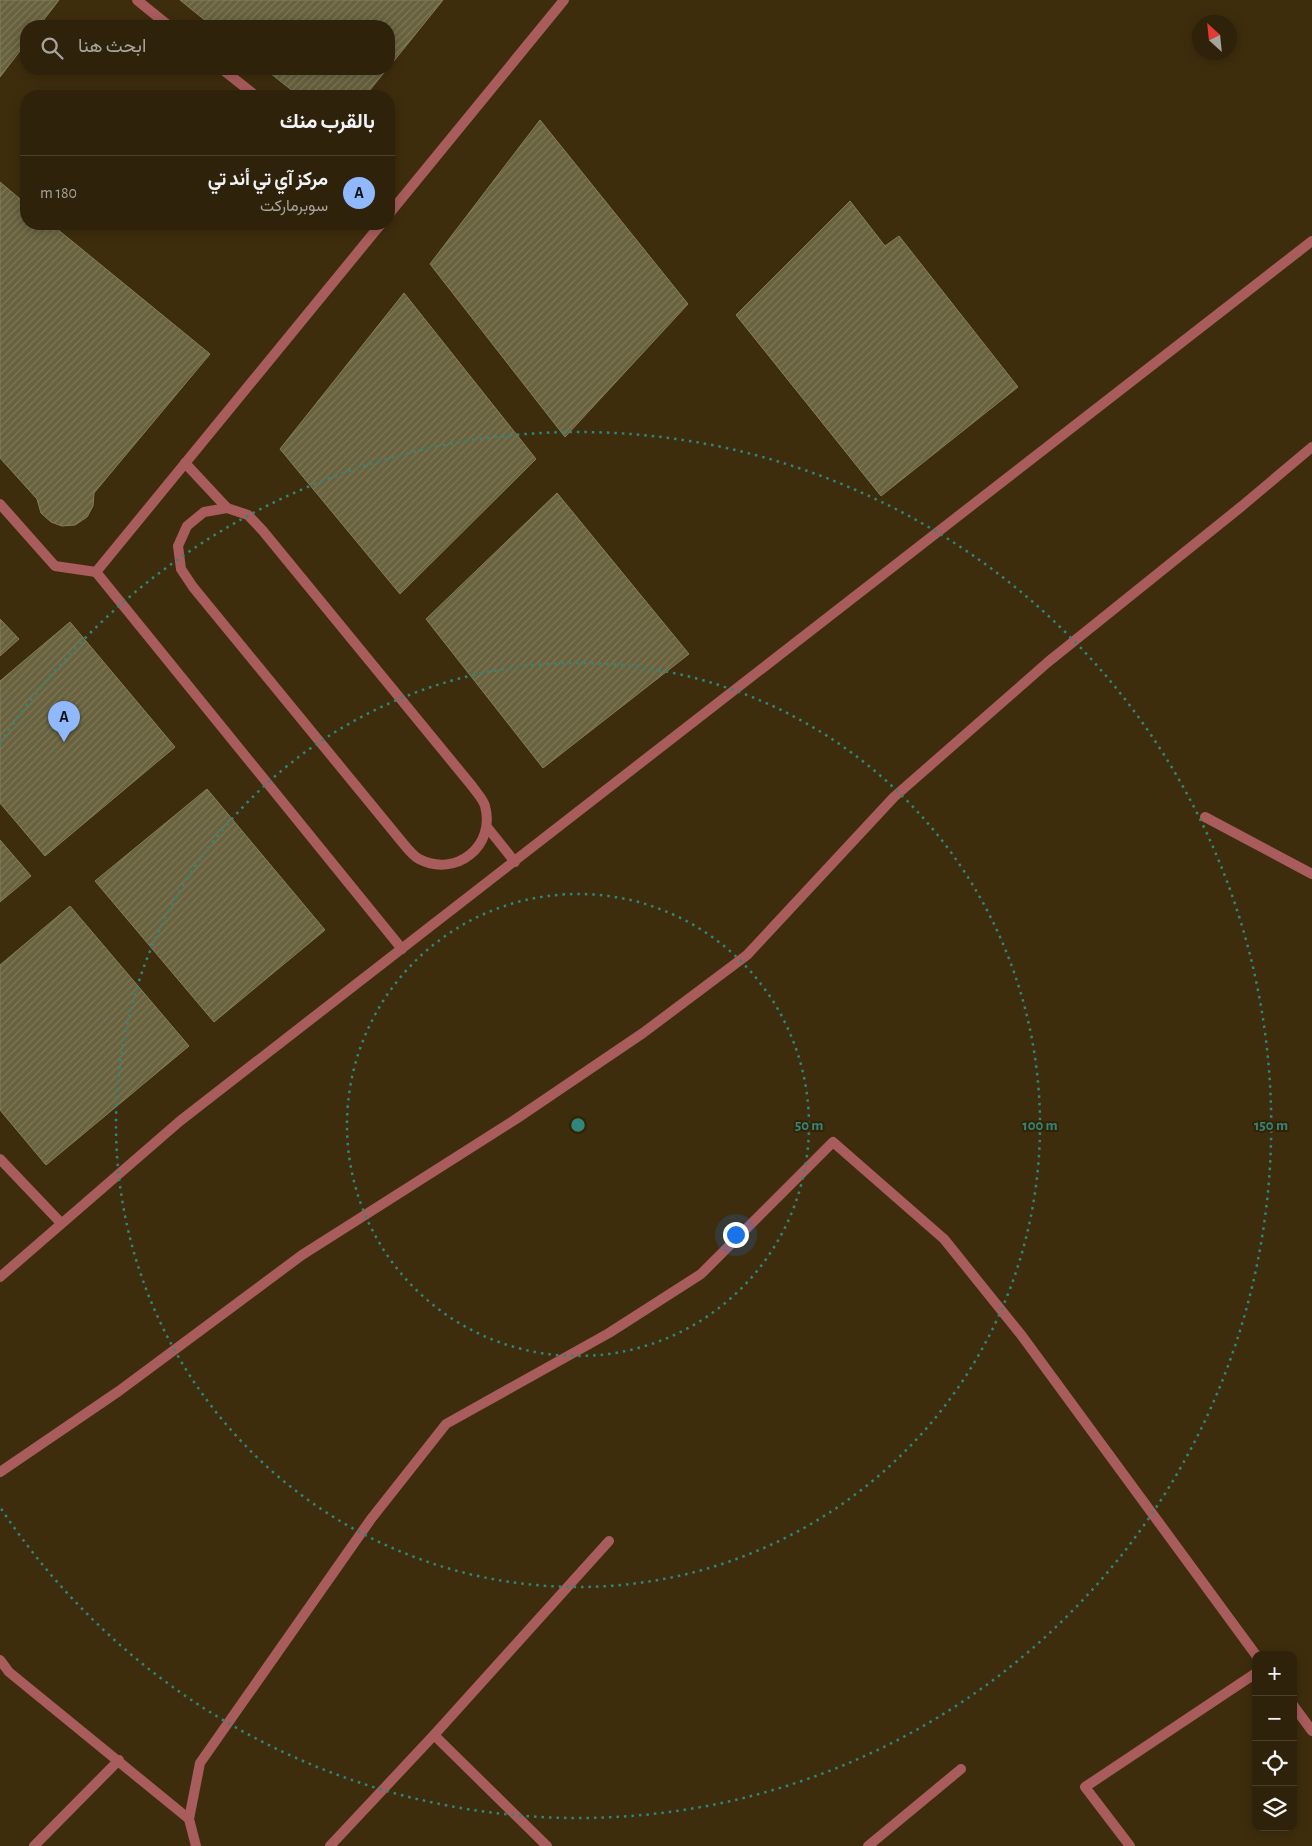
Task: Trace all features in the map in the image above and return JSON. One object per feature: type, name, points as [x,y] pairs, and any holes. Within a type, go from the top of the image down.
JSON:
[{"type":"street","points":[[137,0],[162,20]]},
{"type":"street","points":[[395,203],[564,0]]},
{"type":"street","points":[[230,75],[248,90]]},
{"type":"street","points":[[96,572],[376,230]]},
{"type":"street","points":[[0,1277],[180,1121],[1312,241]]},
{"type":"street","points":[[0,1472],[119,1391],[302,1255],[516,1118],[642,1033],[747,955],[894,796],[1048,662],[1242,506],[1312,447]]},
{"type":"street","points":[[184,463],[227,508],[248,515],[263,531],[485,804],[487,827],[478,848],[461,862],[439,866],[417,858],[396,835],[180,569],[178,546],[187,526],[204,512],[227,508]]},
{"type":"street","points":[[0,504],[55,566],[96,572],[402,948]]},
{"type":"street","points":[[1205,817],[1312,874]]},
{"type":"street","points":[[487,827],[515,862]]},
{"type":"street","points":[[196,1846],[189,1819],[200,1764],[371,1519],[446,1424],[609,1333],[701,1274],[833,1142],[944,1240],[1022,1336],[1253,1651]]},
{"type":"street","points":[[0,1159],[61,1224]]},
{"type":"street","points":[[330,1846],[434,1735],[610,1541]]},
{"type":"street","points":[[0,1660],[9,1672],[189,1819]]},
{"type":"street","points":[[1130,1846],[1085,1787],[1252,1676]]},
{"type":"street","points":[[1297,1710],[1312,1730]]},
{"type":"street","points":[[434,1735],[546,1846]]},
{"type":"street","points":[[34,1846],[118,1760]]},
{"type":"street","points":[[868,1846],[961,1769]]},
{"type":"building","points":[[0,0],[59,0],[44,20],[20,20],[20,51],[0,77]]},
{"type":"building","points":[[180,0],[443,0],[395,60],[395,20],[205,20]]},
{"type":"building","points":[[273,75],[382,75],[370,90],[291,90]]},
{"type":"building","points":[[540,120],[688,304],[565,437],[430,264]]},
{"type":"building","points":[[0,182],[20,199],[20,230],[58,230],[210,354],[94,493],[93,506],[87,517],[75,525],[62,526],[51,522],[41,513],[37,499],[0,458]]},
{"type":"building","points":[[850,201],[885,246],[899,236],[1018,387],[881,496],[736,315]]},
{"type":"building","points":[[404,293],[536,459],[400,594],[280,449]]},
{"type":"building","points":[[557,493],[689,654],[543,768],[426,619]]},
{"type":"building","points":[[0,619],[19,639],[0,656]]},
{"type":"building","points":[[70,622],[175,747],[45,856],[0,803],[0,681]]},
{"type":"building","points":[[207,789],[325,930],[214,1022],[95,881]]},
{"type":"building","points":[[0,840],[31,876],[0,902]]},
{"type":"building","points":[[70,906],[189,1046],[46,1165],[0,1110],[0,965]]},
{"type":"place","name":"مركز آي تي أند تي","points":[[64,742]]}]
